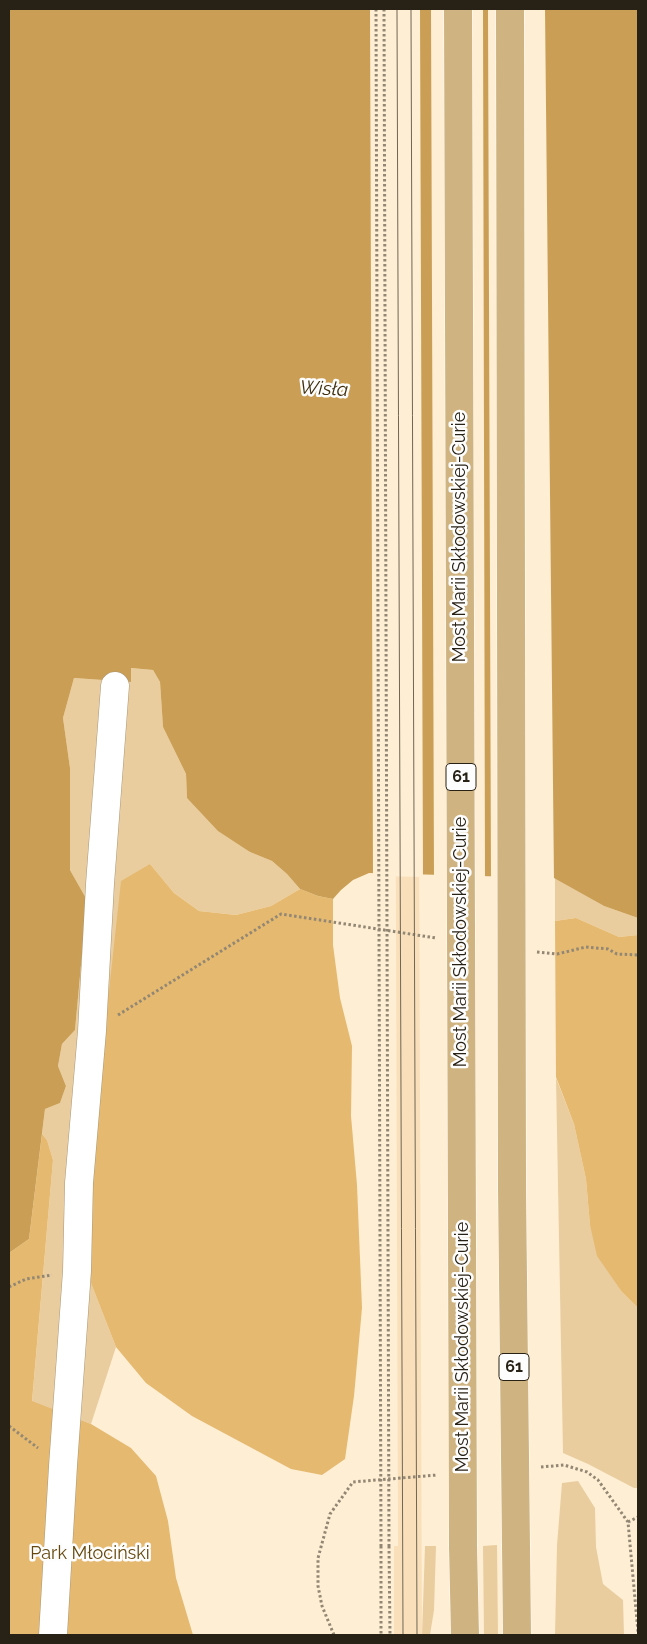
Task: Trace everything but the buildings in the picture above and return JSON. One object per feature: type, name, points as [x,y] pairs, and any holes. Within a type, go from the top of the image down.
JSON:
[{"type":"main road","name":"Most Marii Skłodowskiej-Curie","points":[[458,9],[464,1635]]},
{"type":"main road","name":"61","points":[[510,9],[512,1188],[517,1635]]},
{"type":"lane","points":[[53,1635],[77,1271],[79,1183],[92,1031],[100,884],[116,686]]},
{"type":"path","points":[[376,9],[381,1635]]},
{"type":"path","points":[[384,9],[390,1635]]},
{"type":"path","points":[[92,1031],[281,914],[443,938]]},
{"type":"path","points":[[528,950],[557,954],[586,946],[608,949],[617,954],[638,955]]},
{"type":"path","points":[[9,1287],[26,1279],[77,1271]]},
{"type":"path","points":[[9,1426],[63,1466]]},
{"type":"path","points":[[334,1635],[322,1606],[318,1586],[318,1558],[330,1514],[353,1482]]},
{"type":"path","points":[[638,1517],[628,1522],[638,1632]]},
{"type":"shaded area","points":[[393,9],[416,9],[422,1635],[394,1635],[394,1546],[398,1546]]},
{"type":"shaded area","points":[[130,668],[153,670],[160,682],[163,727],[186,774],[187,798],[250,852],[272,861],[300,889],[271,906],[236,915],[199,911],[174,893],[150,864],[80,1255],[116,1347],[91,1424],[32,1402],[53,1160],[47,1140],[42,1134],[45,1109],[60,1103],[66,1086],[58,1066],[62,1044],[75,1030],[87,900],[70,870],[70,768],[63,718],[74,678],[130,682]]},
{"type":"shaded area","points":[[555,878],[604,906],[638,918],[638,935],[619,937],[576,918],[555,921]]},
{"type":"shaded area","points":[[556,1078],[574,1124],[586,1179],[590,1225],[622,1292],[638,1308],[638,1488],[634,1488],[563,1453]]},
{"type":"shaded area","points":[[578,1481],[595,1508],[596,1547],[603,1584],[623,1600],[624,1635],[555,1635],[557,1545],[562,1483]]},
{"type":"shaded area","points":[[497,1545],[498,1635],[484,1635],[483,1546]]},
{"type":"shaded area","points":[[425,1546],[436,1546],[434,1610],[430,1635],[422,1635]]},
{"type":"green space","points":[[150,864],[174,893],[199,911],[236,915],[271,906],[300,889],[333,899],[333,945],[340,998],[352,1046],[351,1116],[357,1185],[362,1308],[354,1396],[345,1459],[322,1475],[291,1469],[192,1416],[146,1383],[116,1347],[80,1255],[121,881]]},
{"type":"green space","points":[[576,918],[619,937],[638,935],[638,1308],[622,1292],[597,1256],[590,1225],[586,1179],[574,1124],[556,1077],[555,921]]},
{"type":"green space","name":"Park Młociński","points":[[42,1134],[47,1140],[53,1160],[32,1401],[91,1424],[131,1448],[156,1476],[168,1521],[176,1578],[193,1635],[9,1635],[9,1253],[29,1239]]},
{"type":"water","name":"Wisła","points":[[9,9],[638,9],[638,918],[604,906],[554,878],[369,873],[353,880],[333,899],[300,889],[272,861],[250,852],[218,831],[187,798],[186,774],[163,727],[160,682],[153,670],[131,668],[131,682],[74,678],[63,718],[70,768],[70,870],[87,900],[75,1030],[62,1044],[58,1066],[66,1086],[60,1103],[45,1109],[29,1239],[9,1253]]},
{"type":"pier","points":[[370,9],[420,9],[423,877],[373,876]]},
{"type":"pier","points":[[431,9],[483,9],[485,879],[434,877]]},
{"type":"pier","points":[[488,9],[545,9],[554,881],[491,879]]},
{"type":"tram line","points":[[397,9],[403,1635]]},
{"type":"tram line","points":[[411,9],[417,1635]]}]
